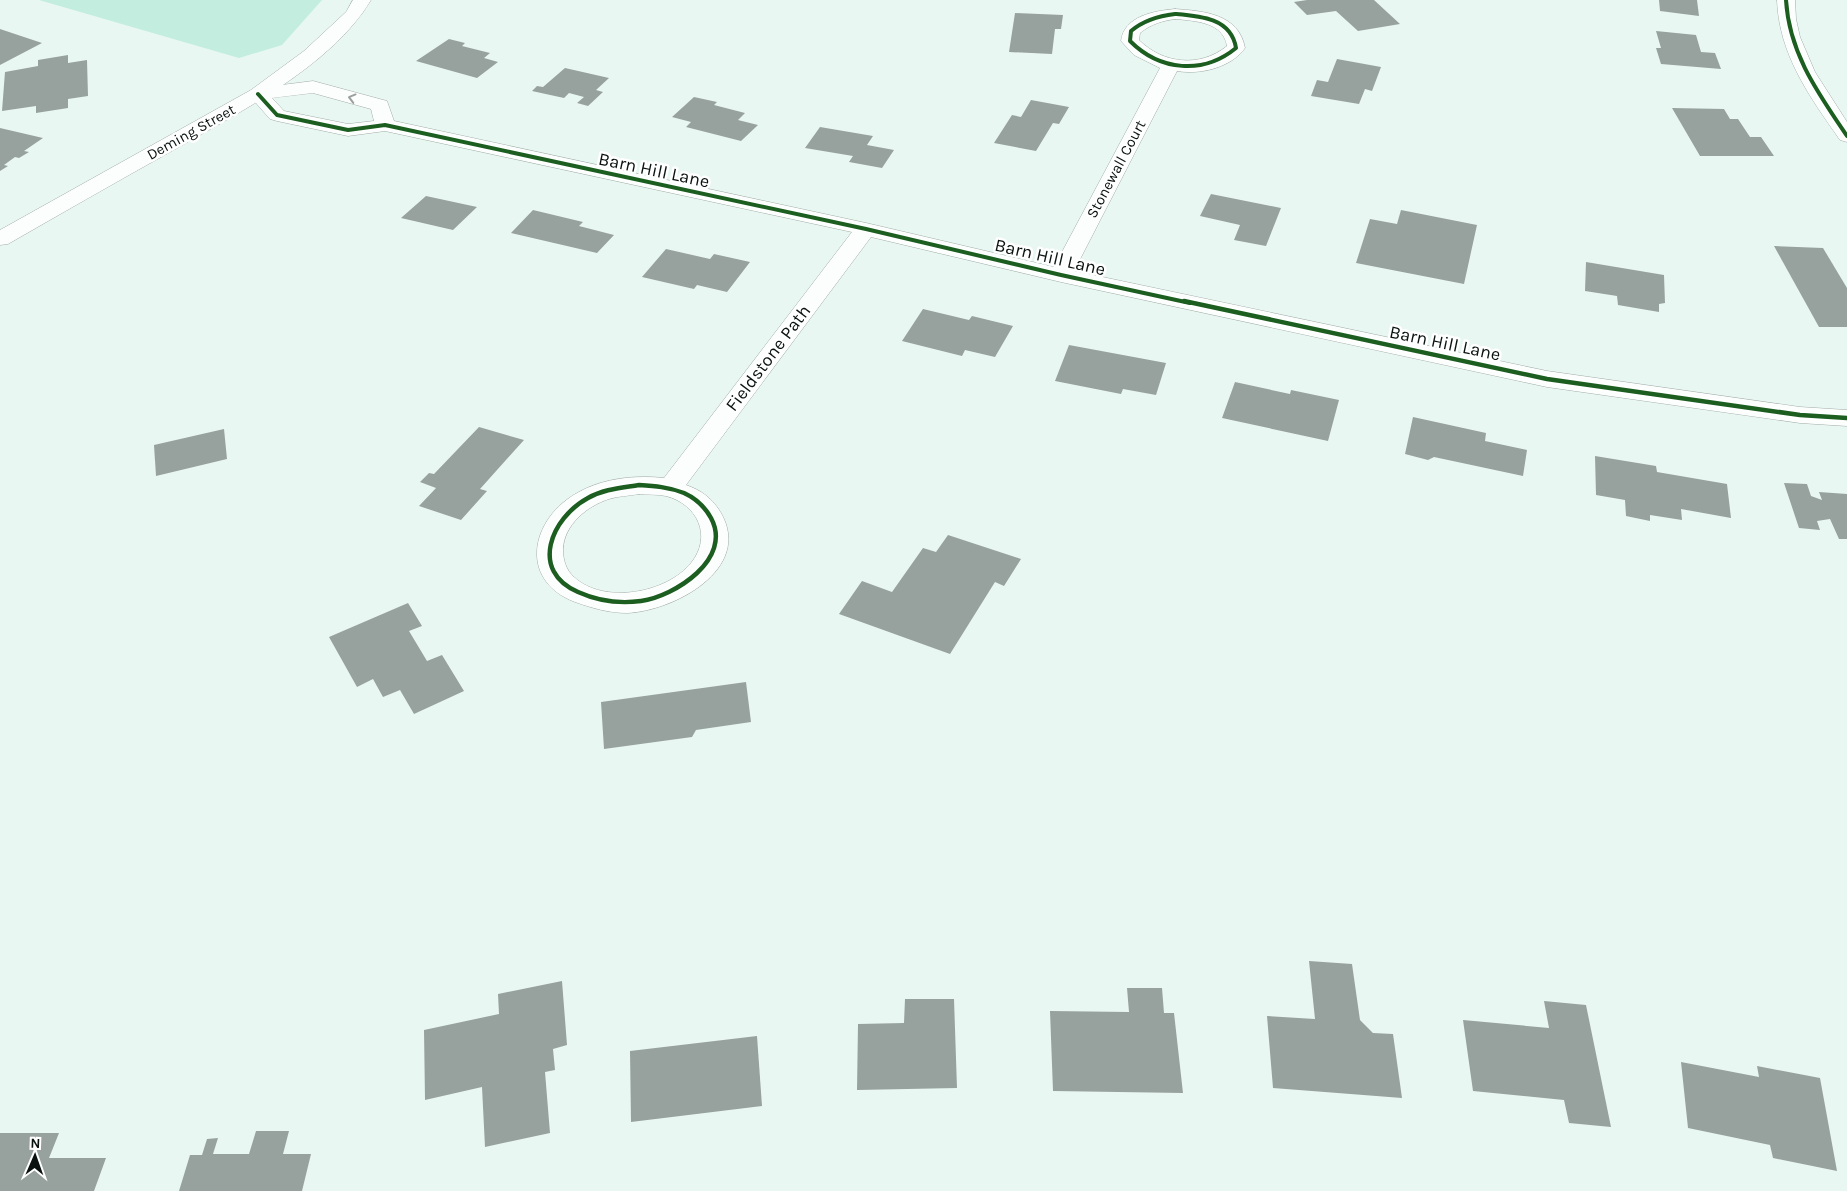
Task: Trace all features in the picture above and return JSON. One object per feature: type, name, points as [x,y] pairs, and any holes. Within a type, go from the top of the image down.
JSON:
[{"type":"street","name":"Deming Street","points":[[0,239],[258,94],[311,55],[353,15],[362,0]]},
{"type":"street","points":[[1786,0],[1785,16],[1804,72],[1847,136]]},
{"type":"street","points":[[1175,14],[1195,16],[1222,24],[1229,28],[1236,38],[1236,48],[1228,57],[1193,66],[1172,64],[1152,59],[1138,50],[1130,41],[1131,31],[1140,22],[1156,16],[1175,14]]},
{"type":"street","name":"Stonewall Court","points":[[1061,275],[1172,64]]},
{"type":"street","points":[[258,94],[313,87],[380,105],[385,125]]},
{"type":"street","name":"Barn Hill Lane","points":[[258,94],[278,115],[348,130],[385,125],[866,229],[1061,275],[1547,379],[1800,415],[1847,418]]},
{"type":"street","name":"Fieldstone Path","points":[[670,488],[866,229]]},
{"type":"street","points":[[639,485],[670,488],[695,499],[701,505],[712,517],[717,539],[709,562],[689,582],[660,597],[626,603],[593,599],[567,587],[551,568],[549,545],[559,522],[580,503],[608,490],[639,485]]},
{"type":"green space","points":[[39,0],[322,0],[282,45],[239,58]]},
{"type":"building","points":[[1307,0],[1374,0],[1400,24],[1358,31],[1336,11],[1307,15],[1294,2]]},
{"type":"building","points":[[1659,0],[1697,0],[1699,16],[1660,11]]},
{"type":"building","points":[[1015,13],[1063,15],[1061,29],[1055,29],[1052,54],[1009,52]]},
{"type":"building","points":[[0,29],[42,43],[0,65]]},
{"type":"building","points":[[1656,31],[1696,35],[1701,52],[1715,53],[1721,69],[1661,64],[1656,48],[1661,48]]},
{"type":"building","points":[[449,39],[465,43],[462,46],[490,53],[484,58],[498,62],[477,78],[416,61]]},
{"type":"building","points":[[68,55],[68,63],[87,60],[88,96],[68,99],[68,108],[36,113],[36,106],[2,111],[5,72],[38,66],[38,60]]},
{"type":"building","points":[[1337,59],[1381,67],[1372,91],[1365,89],[1359,104],[1311,96],[1317,80],[1328,82]]},
{"type":"building","points":[[565,68],[609,78],[596,90],[603,92],[588,106],[577,103],[584,97],[569,93],[564,98],[532,91],[537,86],[543,87]]},
{"type":"building","points":[[694,97],[717,102],[714,105],[745,113],[738,120],[758,125],[741,141],[686,127],[691,122],[672,117]]},
{"type":"building","points":[[1031,100],[1069,107],[1059,124],[1053,123],[1036,151],[994,143],[1012,115],[1021,117]]},
{"type":"building","points":[[1672,108],[1724,109],[1730,119],[1738,119],[1750,137],[1761,137],[1774,156],[1700,156]]},
{"type":"building","points":[[820,127],[873,136],[867,145],[894,150],[882,168],[849,162],[853,156],[805,148]]},
{"type":"building","points":[[0,128],[43,138],[24,151],[29,152],[19,158],[15,157],[4,165],[8,166],[0,171]]},
{"type":"building","points":[[1211,194],[1281,208],[1266,246],[1234,240],[1240,225],[1200,216]]},
{"type":"building","points":[[426,196],[477,207],[453,230],[401,218]]},
{"type":"building","points":[[533,210],[583,222],[579,226],[614,235],[597,253],[511,233]]},
{"type":"building","points":[[1401,210],[1477,225],[1464,284],[1356,263],[1370,219],[1397,224]]},
{"type":"building","points":[[1774,246],[1823,248],[1847,288],[1847,327],[1819,327]]},
{"type":"building","points":[[666,249],[710,259],[714,254],[750,262],[727,292],[697,285],[694,289],[642,277]]},
{"type":"building","points":[[1586,262],[1664,275],[1665,303],[1659,304],[1659,312],[1618,305],[1617,296],[1585,291]]},
{"type":"building","points":[[923,309],[969,320],[972,316],[1013,326],[995,357],[965,350],[962,356],[902,341]]},
{"type":"building","points":[[1069,345],[1166,363],[1156,395],[1123,389],[1121,394],[1055,381]]},
{"type":"building","points":[[1235,382],[1290,394],[1291,390],[1339,400],[1328,441],[1222,418]]},
{"type":"building","points":[[1413,417],[1486,433],[1485,441],[1527,450],[1523,476],[1434,457],[1428,460],[1405,454]]},
{"type":"building","points":[[479,427],[524,440],[480,489],[487,491],[461,520],[419,506],[436,488],[420,482],[429,473],[434,474]]},
{"type":"building","points":[[224,429],[227,459],[156,476],[154,445]]},
{"type":"building","points":[[1595,456],[1656,466],[1657,472],[1727,484],[1731,518],[1681,509],[1682,520],[1650,515],[1650,521],[1626,516],[1625,500],[1596,495]]},
{"type":"building","points":[[1784,483],[1807,484],[1811,496],[1822,500],[1819,492],[1847,494],[1847,539],[1839,539],[1830,519],[1817,521],[1820,530],[1799,528]]},
{"type":"building","points":[[948,535],[1021,559],[1004,586],[995,582],[950,654],[839,614],[862,581],[892,592],[923,548],[936,552]]},
{"type":"building","points":[[408,603],[422,626],[409,631],[427,661],[442,655],[464,691],[414,714],[400,690],[383,697],[373,679],[357,687],[329,637]]},
{"type":"building","points":[[746,682],[751,722],[696,730],[692,737],[604,749],[601,702]]},
{"type":"building","points":[[1309,961],[1352,964],[1360,1020],[1373,1033],[1393,1034],[1402,1098],[1273,1088],[1267,1016],[1315,1019]]},
{"type":"building","points":[[562,981],[567,1045],[553,1049],[555,1070],[545,1072],[550,1133],[485,1147],[482,1087],[425,1100],[424,1030],[499,1014],[498,994]]},
{"type":"building","points":[[1127,988],[1162,988],[1164,1013],[1174,1013],[1183,1093],[1053,1091],[1050,1011],[1129,1012]]},
{"type":"building","points":[[905,999],[954,999],[957,1088],[857,1090],[858,1024],[904,1023]]},
{"type":"building","points":[[1544,1001],[1586,1005],[1611,1127],[1569,1123],[1564,1100],[1473,1091],[1463,1020],[1549,1028]]},
{"type":"building","points":[[757,1036],[762,1106],[631,1122],[630,1051]]},
{"type":"building","points":[[1681,1062],[1759,1077],[1757,1066],[1820,1078],[1837,1171],[1773,1158],[1770,1145],[1688,1128]]},
{"type":"building","points":[[256,1131],[289,1131],[283,1154],[311,1154],[302,1191],[179,1191],[190,1155],[202,1155],[207,1139],[218,1138],[213,1154],[249,1154]]},
{"type":"building","points":[[0,1133],[59,1133],[49,1158],[106,1158],[94,1191],[0,1191]]},
{"type":"cycle path","points":[[1786,0],[1787,19],[1797,55],[1815,89],[1847,136]]},
{"type":"cycle path","points":[[1175,14],[1204,18],[1222,25],[1230,30],[1236,48],[1225,57],[1212,63],[1182,66],[1167,64],[1153,59],[1140,51],[1130,41],[1131,31],[1141,24],[1157,17],[1175,14]]},
{"type":"cycle path","points":[[258,94],[277,115],[348,130],[385,125],[866,229],[1061,275],[1547,379],[1800,415],[1847,418]]},
{"type":"cycle path","points":[[639,485],[666,487],[684,493],[697,501],[706,510],[712,521],[715,534],[714,546],[709,559],[687,583],[673,591],[642,601],[610,602],[595,599],[566,586],[559,579],[550,554],[550,543],[560,522],[577,505],[588,498],[609,490],[639,485]]}]
